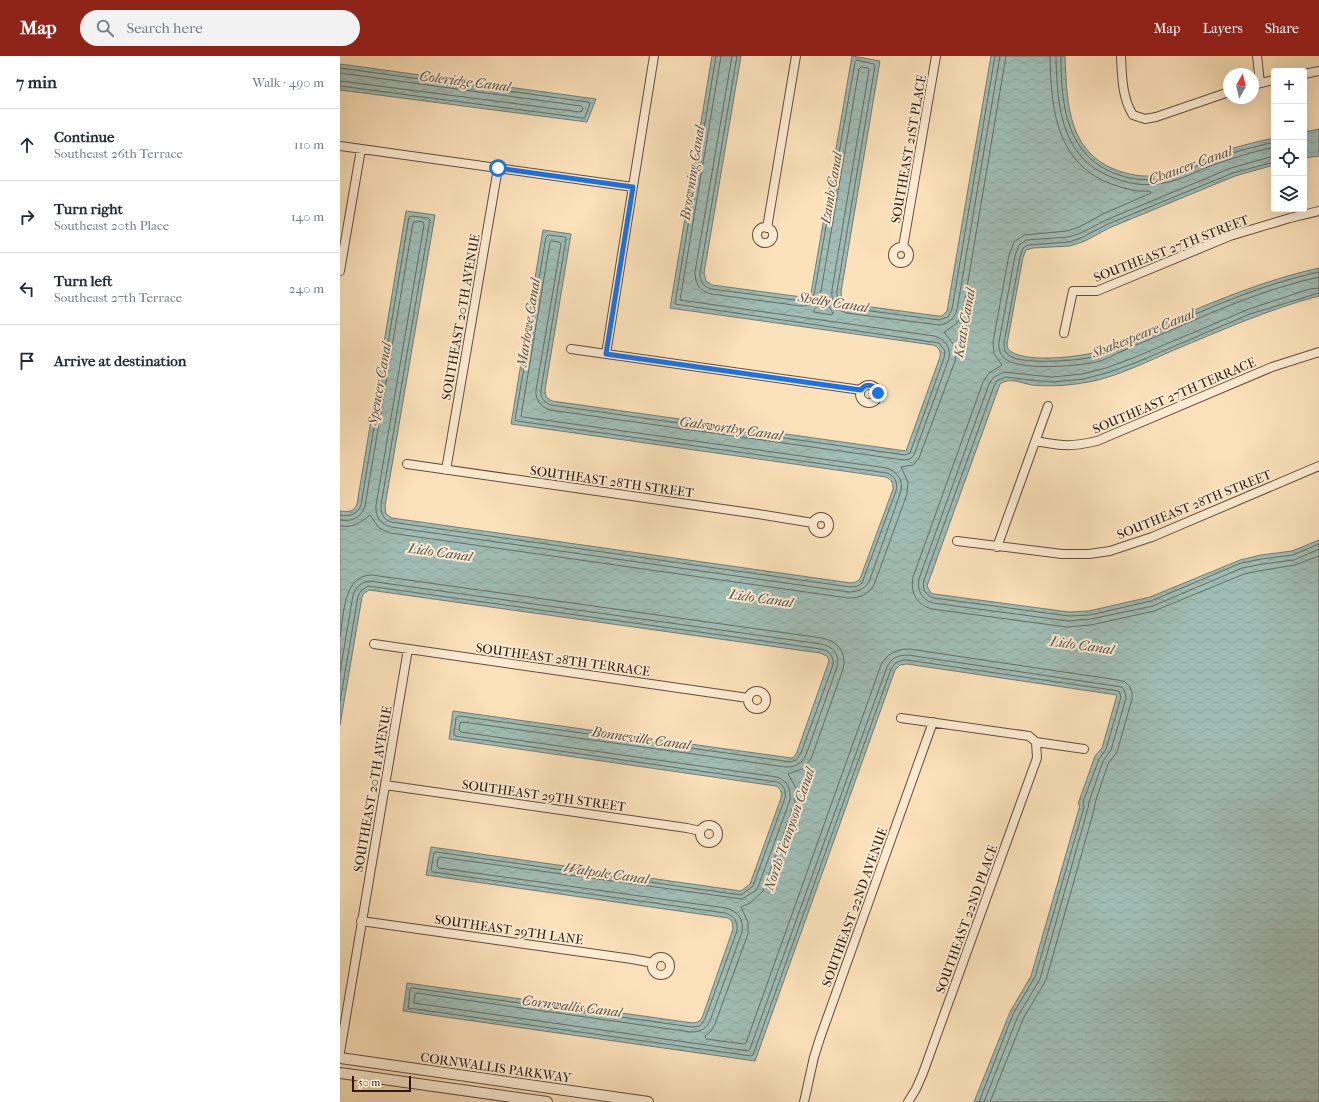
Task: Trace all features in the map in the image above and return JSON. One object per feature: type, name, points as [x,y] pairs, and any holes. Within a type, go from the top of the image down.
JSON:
[{"type":"street","points":[[606,354],[654,56]]},
{"type":"street","points":[[767,228],[796,56]]},
{"type":"street","name":"SOUTHEAST 21ST PLACE","points":[[903,247],[936,56]]},
{"type":"street","points":[[1121,56],[1125,94],[1128,107],[1133,115],[1145,119],[1156,117],[1223,94]]},
{"type":"street","points":[[1257,56],[1257,68]]},
{"type":"street","points":[[1307,73],[1319,71]]},
{"type":"street","points":[[1259,84],[1271,81]]},
{"type":"street","points":[[340,146],[633,187]]},
{"type":"street","points":[[340,271],[361,149]]},
{"type":"street","name":"SOUTHEAST 20TH AVENUE","points":[[446,470],[498,168]]},
{"type":"street","name":"SOUTHEAST 27TH STREET","points":[[1064,333],[1073,291],[1097,291],[1230,236],[1266,224],[1319,211]]},
{"type":"street","points":[[571,349],[861,390]]},
{"type":"street","name":"SOUTHEAST 27TH TERRACE","points":[[1036,441],[1058,446],[1074,446],[1097,441],[1272,367],[1319,352]]},
{"type":"street","points":[[997,547],[1048,406]]},
{"type":"street","name":"SOUTHEAST 28TH STREET","points":[[407,464],[813,523]]},
{"type":"street","name":"SOUTHEAST 28TH STREET","points":[[957,541],[1062,554],[1089,554],[1110,551],[1152,537],[1319,466]]},
{"type":"street","name":"SOUTHEAST 28TH TERRACE","points":[[374,644],[748,698]]},
{"type":"street","name":"SOUTHEAST 20TH AVENUE","points":[[340,1052],[408,649]]},
{"type":"street","points":[[901,718],[1029,736],[1036,742],[1084,749]]},
{"type":"street","name":"SOUTHEAST 22ND AVENUE","points":[[804,1102],[814,1057],[820,1038],[933,722]]},
{"type":"street","name":"SOUTHEAST 22ND PLACE","points":[[908,1102],[916,1089],[926,1065],[1037,758],[1036,742]]},
{"type":"street","name":"SOUTHEAST 29TH STREET","points":[[385,784],[700,831]]},
{"type":"street","name":"SOUTHEAST 29TH LANE","points":[[361,921],[652,963]]},
{"type":"street","name":"CORNWALLIS PARKWAY","points":[[340,1058],[648,1102]]},
{"type":"street","points":[[340,1073],[549,1102],[552,1089]]},
{"type":"water","points":[[712,56],[741,56],[704,273],[706,281],[712,285],[802,297],[806,297],[811,293],[852,56],[880,61],[841,292],[842,300],[849,304],[938,316],[942,316],[947,311],[991,56],[1065,56],[1069,108],[1073,124],[1080,139],[1089,152],[1102,163],[1125,173],[1147,176],[1164,174],[1189,166],[1230,149],[1271,139],[1271,166],[1235,176],[1109,228],[1085,241],[1070,246],[1033,248],[1026,250],[1023,257],[1007,344],[1008,349],[1015,354],[1037,358],[1088,354],[1106,349],[1161,324],[1239,292],[1278,279],[1319,268],[1319,296],[1246,320],[1127,370],[1098,380],[1057,386],[1040,386],[1011,381],[1000,384],[927,586],[931,593],[934,594],[1069,612],[1089,611],[1150,597],[1240,560],[1261,555],[1292,551],[1319,540],[1319,1102],[974,1102],[1010,1012],[1031,976],[1080,805],[1078,804],[1095,756],[1102,748],[1117,695],[907,664],[900,665],[895,670],[755,1061],[403,1011],[407,983],[693,1023],[698,1022],[702,1018],[733,929],[732,921],[728,918],[426,875],[431,847],[741,891],[750,884],[781,798],[781,791],[779,788],[776,786],[449,739],[453,711],[791,758],[794,757],[797,752],[829,661],[827,656],[820,653],[369,590],[363,594],[362,597],[340,725],[340,511],[350,511],[354,509],[357,504],[406,211],[435,215],[385,506],[386,514],[392,518],[851,583],[860,579],[893,489],[892,482],[886,477],[511,424],[543,230],[571,234],[545,390],[546,397],[552,401],[906,451],[940,357],[937,347],[933,345],[670,308]]},
{"type":"water","points":[[340,64],[596,99],[587,122],[340,90]]},
{"type":"water","points":[[1319,129],[1319,156],[1307,158],[1307,131]]},
{"type":"route","points":[[498,168],[633,187],[606,354],[861,390],[869,385],[877,389],[878,393]]},
{"type":"water label","name":"Coleridge Canal","points":[[465,81]]},
{"type":"water label","name":"Chaucer Canal","points":[[1190,165]]},
{"type":"water label","name":"Browning Canal","points":[[692,173]]},
{"type":"water label","name":"Lamb Canal","points":[[831,188]]},
{"type":"water label","name":"Shelly Canal","points":[[833,302]]},
{"type":"water label","name":"Marlowe Canal","points":[[528,323]]},
{"type":"water label","name":"Keats Canal","points":[[964,323]]},
{"type":"water label","name":"Shakespeare Canal","points":[[1143,333]]},
{"type":"water label","name":"Spencer Canal","points":[[379,384]]},
{"type":"water label","name":"Galsworthy Canal","points":[[731,428]]},
{"type":"water label","name":"Lido Canal","points":[[440,552]]},
{"type":"water label","name":"Lido Canal","points":[[761,598]]},
{"type":"water label","name":"Lido Canal","points":[[1082,645]]},
{"type":"water label","name":"Bonneville Canal","points":[[641,738]]},
{"type":"water label","name":"North Tennyson Canal","points":[[789,829]]},
{"type":"water label","name":"Walpole Canal","points":[[606,873]]},
{"type":"water label","name":"Cornwallis Canal","points":[[572,1006]]}]
